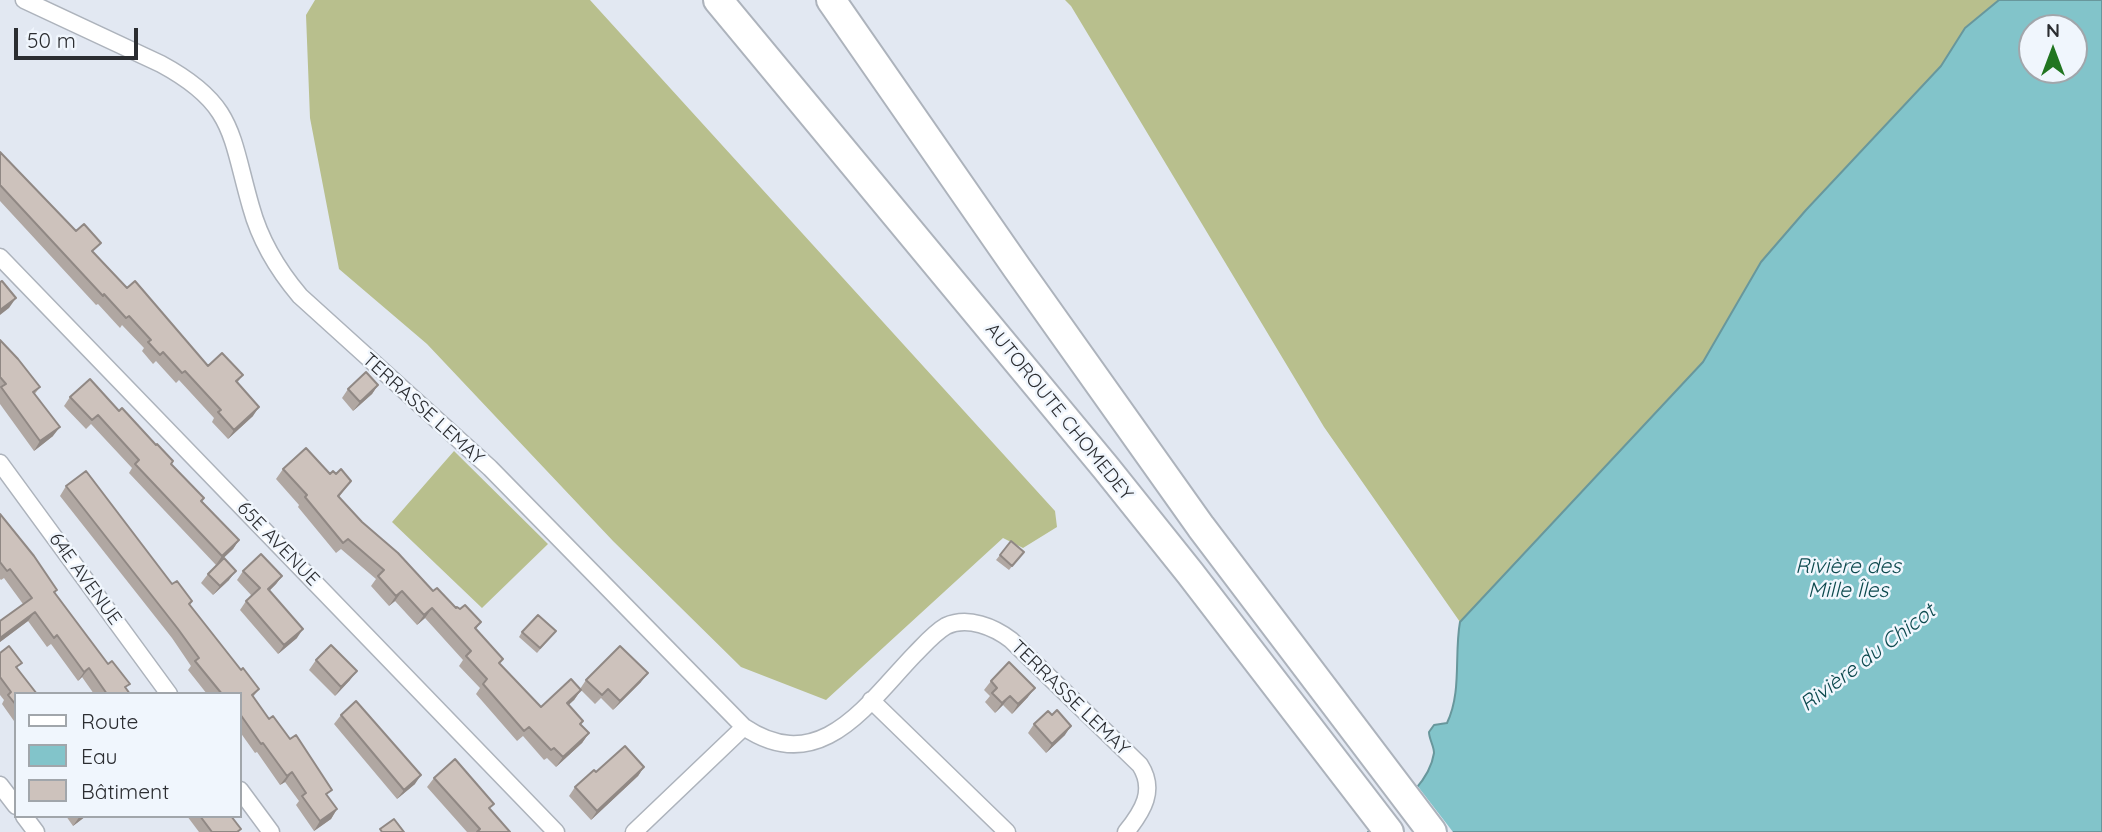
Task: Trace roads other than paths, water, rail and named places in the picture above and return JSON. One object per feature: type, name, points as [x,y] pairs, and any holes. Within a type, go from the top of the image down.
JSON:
[{"type":"highway","name":"AUTOROUTE CHOMEDEY","points":[[718,0],[1106,468],[1389,832]]},
{"type":"highway","points":[[831,0],[1185,504],[1432,832]]},
{"type":"street","name":"TERRASSE LEMAY","points":[[24,0],[161,64],[195,85],[209,98],[221,113],[234,140],[259,231],[275,262],[300,296],[507,485],[744,727],[757,736],[794,746],[820,741],[871,700],[946,626],[955,623],[979,624],[998,631],[1020,649],[1140,765],[1146,775],[1147,797],[1143,808],[1126,832]]},
{"type":"street","name":"65E AVENUE","points":[[0,257],[556,832]]},
{"type":"street","name":"64E AVENUE","points":[[0,463],[168,692]]},
{"type":"street","points":[[871,700],[1007,832]]},
{"type":"street","points":[[634,832],[744,727]]},
{"type":"street","points":[[0,785],[14,803]]},
{"type":"street","points":[[242,793],[271,832]]},
{"type":"water","name":"Rivière des Mille Îles","points":[[1999,0],[2102,0],[2102,832],[1368,832],[1408,797],[1425,777],[1431,765],[1434,753],[1429,732],[1434,725],[1447,723],[1455,699],[1460,622],[1703,362],[1761,262],[1941,66],[1965,28]]},
{"type":"water label","name":"Rivière du Chicot","points":[[1868,658]]}]
